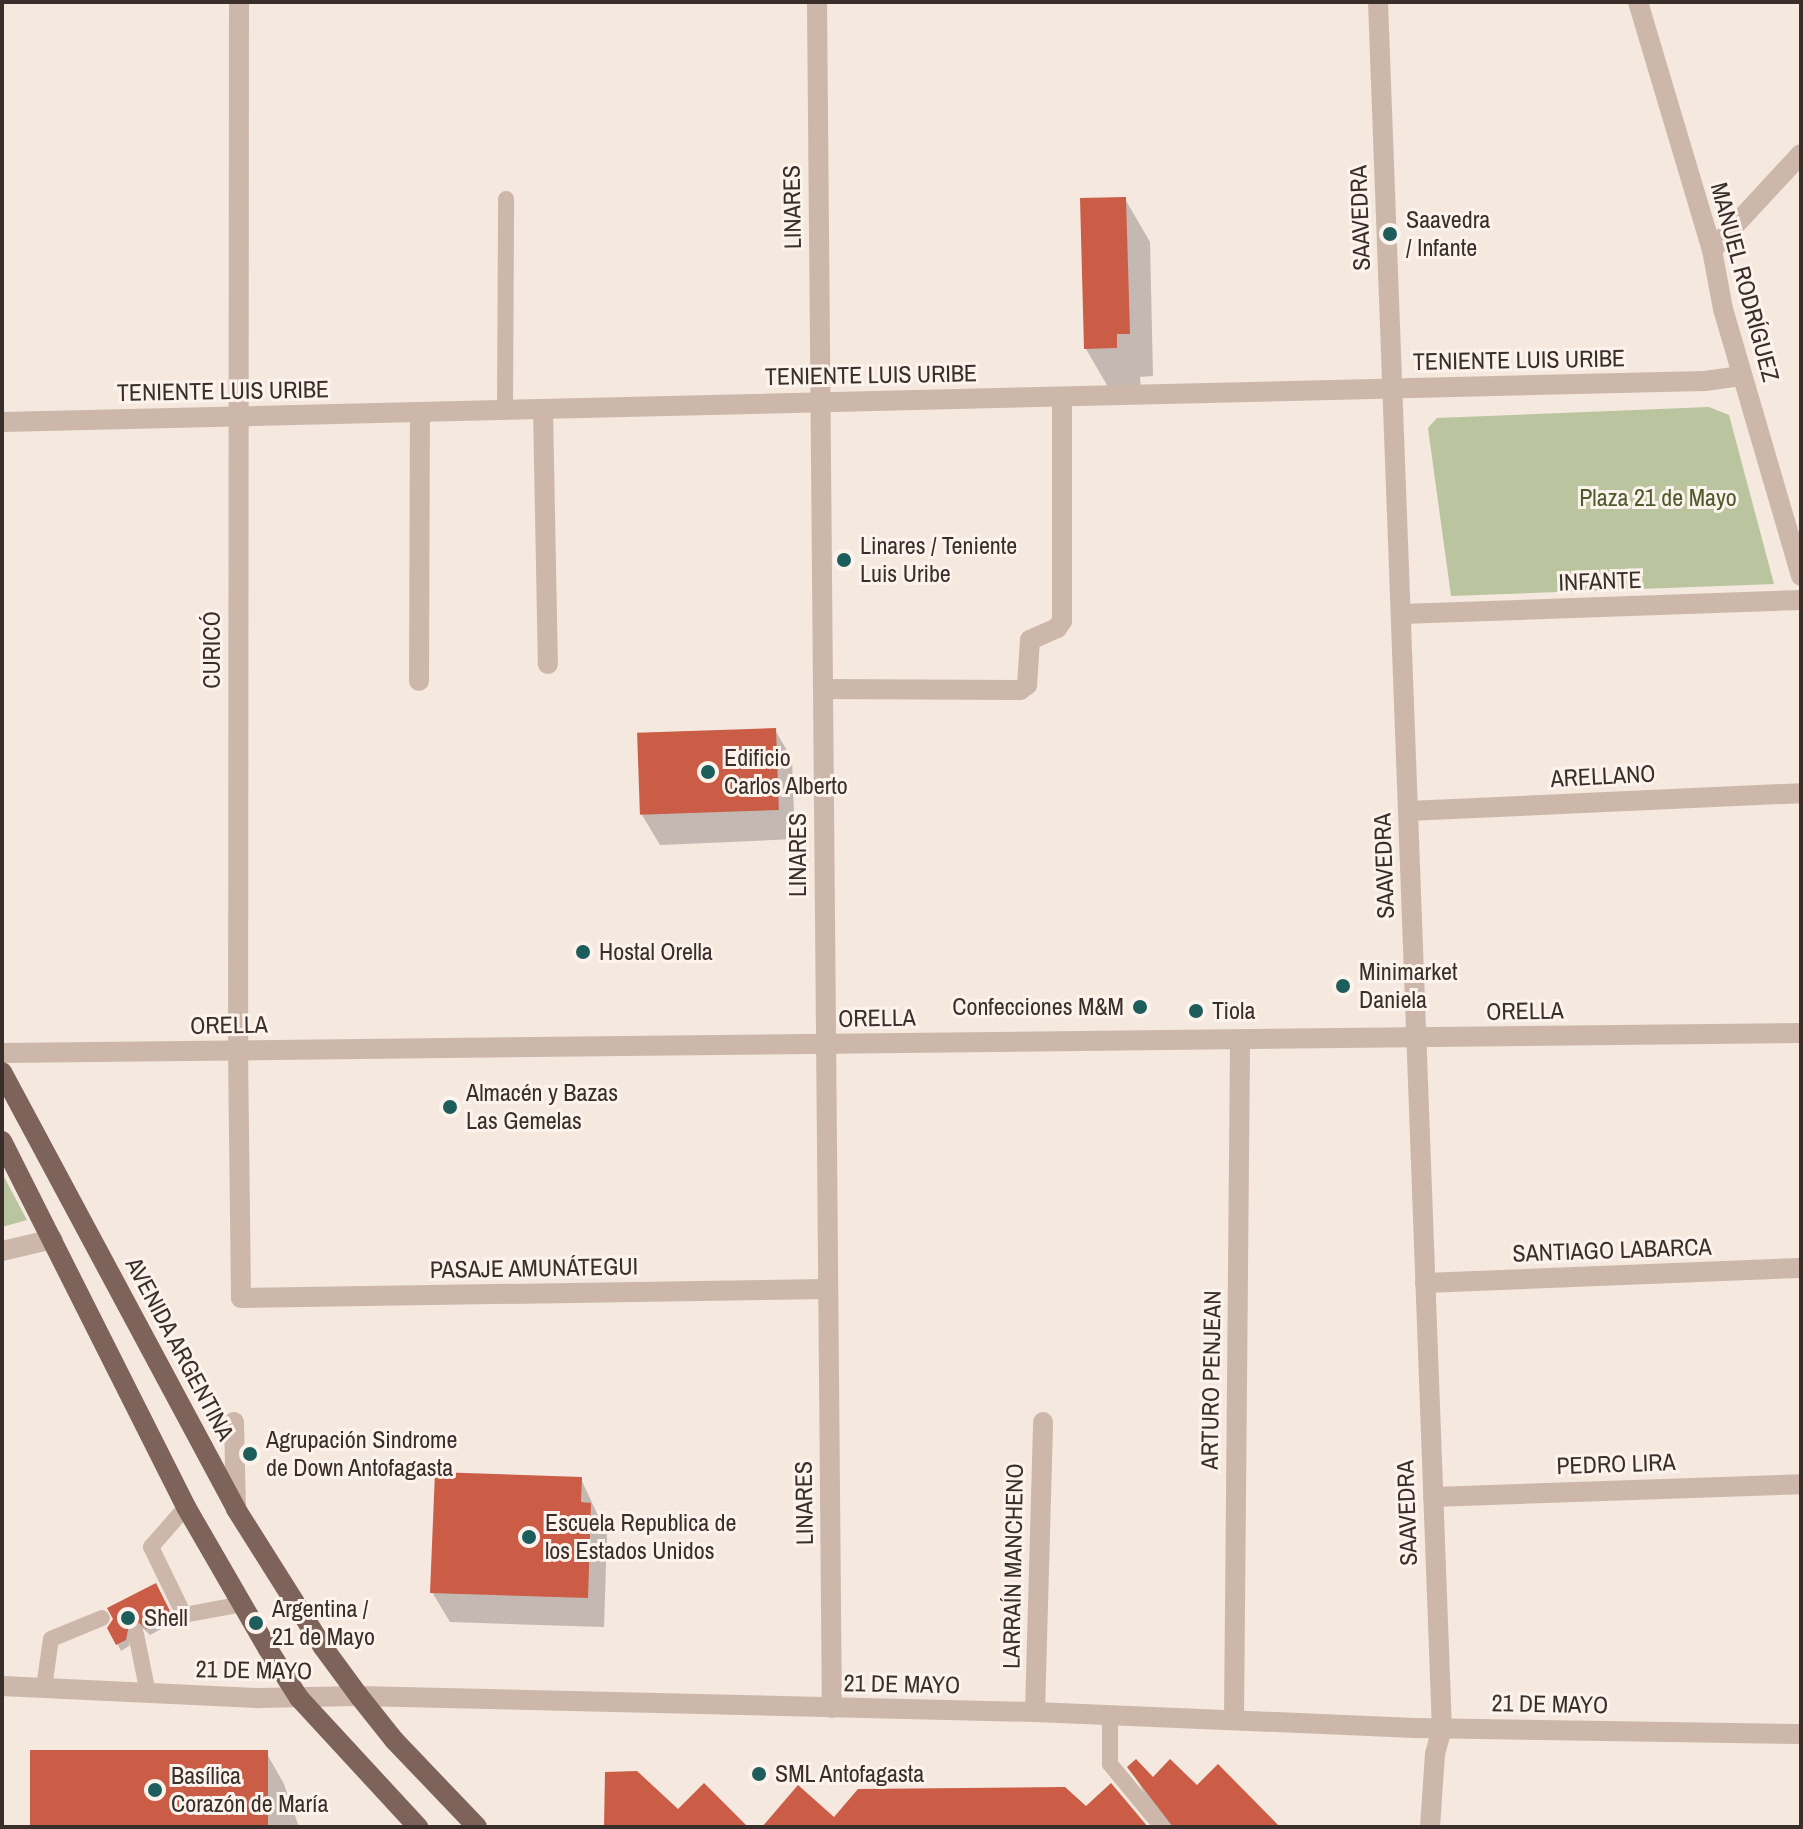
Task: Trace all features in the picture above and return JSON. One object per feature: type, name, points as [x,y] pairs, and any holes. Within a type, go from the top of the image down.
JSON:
[{"type":"main road","name":"AVENIDA ARGENTINA","points":[[2,1072],[236,1509],[323,1647],[359,1696],[394,1740],[477,1827]]},
{"type":"main road","points":[[2,1141],[186,1507],[299,1698],[418,1827]]},
{"type":"street","name":"CURICÓ","points":[[239,2],[238,1051],[241,1298]]},
{"type":"street","name":"LINARES","points":[[817,2],[832,1708]]},
{"type":"street","name":"SAAVEDRA","points":[[1378,2],[1442,1728],[1435,1754],[1430,1827]]},
{"type":"street","name":"MANUEL RODRÍGUEZ","points":[[1638,2],[1712,250],[1723,309],[1741,376],[1801,576]]},
{"type":"street","points":[[1712,250],[1801,154]]},
{"type":"street","name":"TENIENTE LUIS URIBE","points":[[2,422],[1705,381],[1741,376]]},
{"type":"street","points":[[823,689],[1020,690],[1027,685],[1030,640],[1057,628],[1062,621],[1062,397]]},
{"type":"street","points":[[543,409],[548,664]]},
{"type":"street","points":[[419,681],[420,412]]},
{"type":"street","name":"INFANTE","points":[[1401,614],[1801,600]]},
{"type":"street","name":"ARELLANO","points":[[1408,811],[1801,793]]},
{"type":"street","name":"ORELLA","points":[[2,1053],[1801,1033]]},
{"type":"street","name":"ARTURO PENJEAN","points":[[1234,1720],[1240,1040]]},
{"type":"street","points":[[2,1251],[53,1239]]},
{"type":"street","name":"SANTIAGO LABARCA","points":[[1425,1283],[1801,1268]]},
{"type":"street","name":"PASAJE AMUNÁTEGUI","points":[[241,1298],[828,1289]]},
{"type":"street","points":[[234,1422],[236,1509]]},
{"type":"street","name":"LARRAÍN MANCHENO","points":[[1035,1712],[1043,1422]]},
{"type":"street","name":"PEDRO LIRA","points":[[1433,1497],[1801,1484]]},
{"type":"street","name":"21 DE MAYO","points":[[2,1686],[299,1698],[359,1696],[1035,1712],[1442,1728],[1801,1734]]},
{"type":"lane","points":[[505,410],[506,199]]},
{"type":"lane","points":[[186,1507],[151,1547],[168,1590],[184,1615],[242,1604]]},
{"type":"lane","points":[[44,1688],[51,1639],[102,1618]]},
{"type":"lane","points":[[136,1634],[148,1693]]},
{"type":"lane","points":[[1110,1716],[1110,1764],[1162,1827]]},
{"type":"green space","name":"Plaza 21 de Mayo","points":[[1709,407],[1729,415],[1774,584],[1451,596],[1428,428],[1437,418]]},
{"type":"green space","points":[[2,1173],[27,1220],[2,1227]]},
{"type":"building","points":[[1126,197],[1130,334],[1117,334],[1117,348],[1084,349],[1080,198]]},
{"type":"building","name":"Edificio Carlos Alberto","points":[[776,728],[779,810],[640,815],[637,733]]},
{"type":"building","points":[[435,1472],[582,1477],[581,1502],[591,1503],[588,1598],[430,1593]]},
{"type":"building","points":[[156,1583],[172,1615],[146,1629],[139,1623],[129,1625],[126,1640],[116,1645],[107,1628],[113,1619],[107,1608]]},
{"type":"building","name":"Basílica Corazón de María","points":[[30,1750],[268,1750],[268,1827],[30,1827]]},
{"type":"building","points":[[1136,1759],[1153,1777],[1170,1759],[1197,1785],[1218,1764],[1280,1827],[1173,1827],[1127,1767]]},
{"type":"building","points":[[637,1771],[678,1809],[704,1783],[748,1827],[604,1827],[605,1772]]},
{"type":"building","points":[[1111,1783],[1148,1827],[762,1827],[798,1785],[834,1817],[858,1789],[1065,1787],[1086,1806]]},
{"type":"place","name":"Saavedra / Infante","points":[[1390,234]]},
{"type":"place","name":"Linares / Teniente Luis Uribe","points":[[844,560]]},
{"type":"place","name":"Edificio Carlos Alberto","points":[[708,772]]},
{"type":"place","name":"Hostal Orella","points":[[583,952]]},
{"type":"place","name":"Minimarket Daniela","points":[[1343,986]]},
{"type":"place","name":"Confecciones M&M","points":[[1140,1007]]},
{"type":"place","name":"Tiola","points":[[1196,1011]]},
{"type":"place","name":"Almacén y Bazas Las Gemelas","points":[[450,1107]]},
{"type":"place","name":"Agrupación Sindrome de Down Antofagasta","points":[[250,1454]]},
{"type":"place","name":"Escuela Republica de los Estados Unidos","points":[[529,1537]]},
{"type":"place","name":"Shell","points":[[128,1618]]},
{"type":"place","name":"Argentina / 21 de Mayo","points":[[256,1623]]},
{"type":"place","name":"SML Antofagasta","points":[[759,1774]]},
{"type":"place","name":"Basílica Corazón de María","points":[[155,1790]]}]
